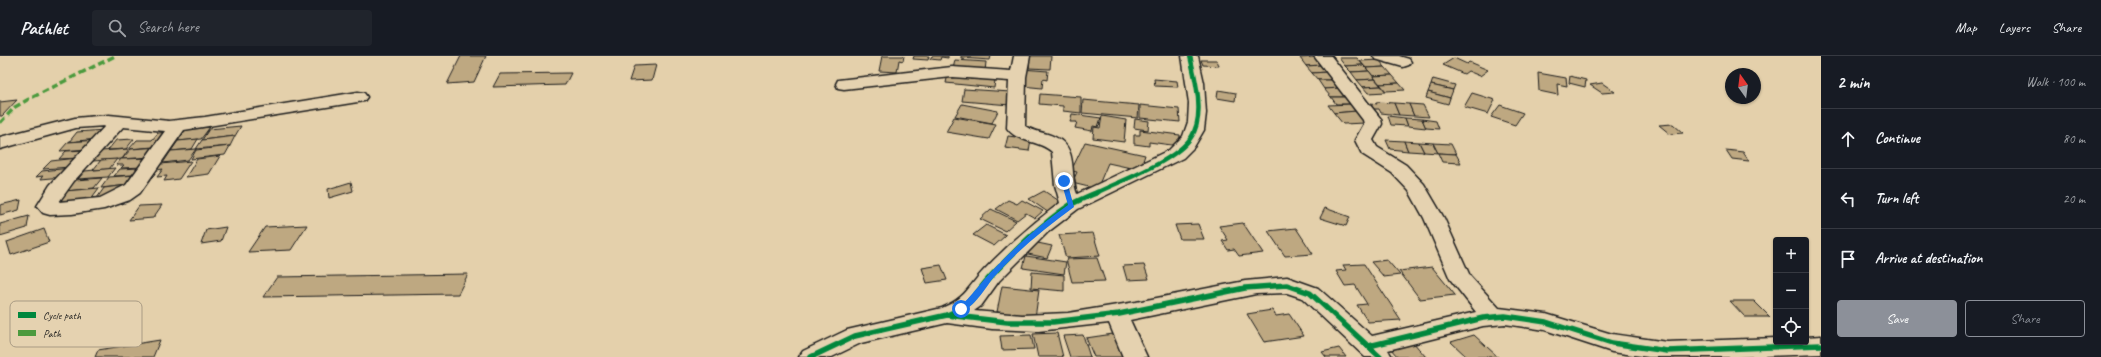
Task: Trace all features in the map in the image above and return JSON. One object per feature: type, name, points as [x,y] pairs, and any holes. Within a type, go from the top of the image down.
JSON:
[{"type":"street","points":[[1022,56],[1018,77],[1016,128],[1023,133],[1046,140],[1060,149],[1064,158],[1064,181],[1072,205]]},
{"type":"street","points":[[810,357],[855,336],[947,315],[961,309],[973,300],[991,276],[1041,227],[1072,205],[1165,160],[1185,146],[1195,130],[1197,114],[1194,69],[1190,56]]},
{"type":"street","points":[[1322,56],[1372,119],[1373,124],[1364,140],[1365,145],[1399,169],[1417,188],[1434,218],[1461,278],[1493,317]]},
{"type":"street","points":[[1382,56],[1403,62]]},
{"type":"street","points":[[844,84],[952,72],[1018,77]]},
{"type":"street","points":[[0,143],[75,124],[109,120],[152,126],[178,125],[358,97]]},
{"type":"street","points":[[119,121],[47,203],[47,206],[50,209],[100,205],[125,195],[133,189],[178,125]]},
{"type":"street","points":[[947,315],[978,320],[1044,323],[1116,314],[1226,292],[1277,285],[1289,285],[1310,292],[1374,351],[1493,317],[1519,317],[1546,322],[1594,339],[1647,349],[1667,351],[1821,344]]},
{"type":"street","points":[[1116,314],[1135,357]]},
{"type":"building","points":[[461,56],[486,56],[474,82],[447,84]]},
{"type":"building","points":[[882,56],[904,56],[903,61],[899,60],[897,72],[879,71]]},
{"type":"building","points":[[914,56],[929,56],[928,60],[913,59]]},
{"type":"building","points":[[932,56],[948,56],[948,58],[941,57],[940,60],[930,59]]},
{"type":"building","points":[[961,56],[991,56],[990,60],[961,58]]},
{"type":"building","points":[[1030,56],[1051,56],[1050,69],[1029,68]]},
{"type":"building","points":[[1315,57],[1321,65],[1306,66],[1300,58]]},
{"type":"building","points":[[1339,58],[1357,58],[1363,65],[1345,66]]},
{"type":"building","points":[[1454,58],[1467,64],[1469,62],[1488,70],[1480,76],[1468,71],[1464,74],[1443,65]]},
{"type":"building","points":[[955,60],[986,62],[985,71],[953,69]]},
{"type":"building","points":[[1201,60],[1217,60],[1219,66],[1203,65]]},
{"type":"building","points":[[1379,60],[1385,67],[1366,68],[1360,61]]},
{"type":"building","points":[[656,65],[652,80],[629,81],[634,66]]},
{"type":"building","points":[[1321,65],[1327,72],[1312,73],[1306,66]]},
{"type":"building","points":[[1363,65],[1369,71],[1351,72],[1345,66]]},
{"type":"building","points":[[1385,67],[1392,75],[1373,76],[1366,68]]},
{"type":"building","points":[[1021,69],[1048,71],[1047,80],[1043,79],[1042,88],[1022,86]]},
{"type":"building","points":[[1369,71],[1375,79],[1357,80],[1351,72]]},
{"type":"building","points":[[1327,72],[1333,80],[1318,80],[1312,73]]},
{"type":"building","points":[[571,73],[565,85],[493,87],[500,74]]},
{"type":"building","points":[[1538,73],[1566,78],[1567,86],[1557,84],[1558,95],[1539,91]]},
{"type":"building","points":[[948,74],[971,75],[970,79],[995,80],[994,88],[946,83]]},
{"type":"building","points":[[1392,75],[1399,83],[1380,84],[1373,76]]},
{"type":"building","points":[[1570,76],[1586,80],[1585,87],[1569,83]]},
{"type":"building","points":[[1154,79],[1177,81],[1178,87],[1155,86]]},
{"type":"building","points":[[1375,79],[1381,86],[1363,87],[1357,80]]},
{"type":"building","points":[[1433,79],[1455,85],[1453,90],[1431,85]]},
{"type":"building","points":[[1318,80],[1333,80],[1340,88],[1324,89]]},
{"type":"building","points":[[1399,83],[1405,90],[1386,91],[1380,84]]},
{"type":"building","points":[[1602,83],[1615,92],[1602,93],[1590,85]]},
{"type":"building","points":[[1431,85],[1453,90],[1450,98],[1428,92]]},
{"type":"building","points":[[1381,86],[1386,92],[1368,93],[1363,87]]},
{"type":"building","points":[[1340,88],[1346,97],[1331,97],[1324,89]]},
{"type":"building","points":[[964,89],[1011,92],[1010,105],[962,101]]},
{"type":"building","points":[[1218,90],[1236,93],[1235,101],[1217,98]]},
{"type":"building","points":[[1428,92],[1450,98],[1448,104],[1426,98]]},
{"type":"building","points":[[1472,93],[1495,100],[1488,114],[1464,107]]},
{"type":"building","points":[[1040,94],[1081,97],[1081,113],[1063,111],[1063,106],[1039,104]]},
{"type":"building","points":[[1331,97],[1346,97],[1352,104],[1336,104]]},
{"type":"building","points":[[17,100],[2,116],[0,116],[0,102]]},
{"type":"building","points":[[1083,100],[1139,105],[1138,118],[1082,113]]},
{"type":"building","points":[[1376,102],[1394,103],[1399,115],[1381,113],[1379,109],[1373,109],[1371,103],[1377,104]]},
{"type":"building","points":[[1394,103],[1409,104],[1414,116],[1399,115]]},
{"type":"building","points":[[962,104],[998,111],[992,123],[955,116]]},
{"type":"building","points":[[1352,104],[1358,111],[1334,113],[1328,105]]},
{"type":"building","points":[[1409,104],[1423,105],[1429,117],[1414,116]]},
{"type":"building","points":[[1140,105],[1179,109],[1180,122],[1140,118]]},
{"type":"building","points":[[1500,105],[1523,113],[1515,125],[1491,117]]},
{"type":"building","points":[[1356,111],[1365,123],[1343,124],[1334,113]]},
{"type":"building","points":[[1072,114],[1101,118],[1098,127],[1093,126],[1092,131],[1075,128],[1077,122],[1070,122]]},
{"type":"building","points":[[1102,116],[1126,120],[1124,142],[1093,138],[1094,127],[1100,128]]},
{"type":"building","points":[[1388,116],[1405,118],[1408,126],[1391,125]]},
{"type":"building","points":[[954,117],[996,124],[989,139],[946,132]]},
{"type":"building","points":[[1405,118],[1422,119],[1426,128],[1408,126]]},
{"type":"building","points":[[1135,119],[1149,121],[1148,130],[1134,128]]},
{"type":"building","points":[[1422,119],[1436,121],[1439,129],[1426,128]]},
{"type":"building","points":[[1673,124],[1683,133],[1670,134],[1659,125]]},
{"type":"building","points":[[241,126],[235,136],[202,140],[209,129]]},
{"type":"building","points":[[210,127],[201,139],[178,141],[186,129]]},
{"type":"building","points":[[104,130],[96,139],[69,142],[77,132]]},
{"type":"building","points":[[1140,130],[1180,135],[1179,146],[1149,142],[1149,146],[1134,144],[1134,135],[1140,135]]},
{"type":"building","points":[[170,132],[153,147],[129,149],[137,140],[152,140],[158,133]]},
{"type":"building","points":[[235,136],[230,146],[196,149],[202,140]]},
{"type":"building","points":[[1008,136],[1031,139],[1029,151],[1005,148]]},
{"type":"building","points":[[134,139],[126,149],[108,150],[116,140]]},
{"type":"building","points":[[198,139],[192,149],[171,151],[178,141]]},
{"type":"building","points":[[97,140],[89,149],[60,151],[68,142]]},
{"type":"building","points":[[1386,140],[1404,141],[1408,151],[1390,149]]},
{"type":"building","points":[[1404,141],[1419,142],[1424,152],[1408,151]]},
{"type":"building","points":[[1085,142],[1145,155],[1140,170],[1108,163],[1097,189],[1072,183],[1077,172],[1071,171]]},
{"type":"building","points":[[1419,142],[1433,143],[1438,153],[1424,152]]},
{"type":"building","points":[[1433,143],[1451,144],[1456,154],[1438,153]]},
{"type":"building","points":[[230,146],[225,155],[191,159],[196,150]]},
{"type":"building","points":[[159,147],[151,157],[122,159],[131,149]]},
{"type":"building","points":[[129,149],[122,159],[93,161],[101,151]]},
{"type":"building","points":[[196,149],[188,160],[163,163],[171,151]]},
{"type":"building","points":[[85,150],[79,158],[59,159],[66,151]]},
{"type":"building","points":[[1726,150],[1743,152],[1749,161],[1732,159]]},
{"type":"building","points":[[1438,153],[1456,154],[1461,163],[1442,162]]},
{"type":"building","points":[[220,156],[209,174],[186,177],[197,159]]},
{"type":"building","points":[[77,158],[70,167],[43,169],[51,161]]},
{"type":"building","points":[[151,158],[143,167],[121,168],[124,165],[116,165],[121,159]]},
{"type":"building","points":[[117,159],[109,169],[93,170],[101,160]]},
{"type":"building","points":[[191,161],[179,179],[164,181],[167,176],[157,177],[163,169],[157,170],[161,164]]},
{"type":"building","points":[[70,168],[63,177],[41,179],[43,176],[36,177],[42,171]]},
{"type":"building","points":[[115,168],[108,177],[78,179],[85,171]]},
{"type":"building","points":[[138,168],[132,175],[114,176],[120,169]]},
{"type":"building","points":[[136,175],[129,185],[101,188],[109,177]]},
{"type":"building","points":[[102,178],[94,188],[66,191],[75,180]]},
{"type":"building","points":[[351,182],[353,191],[329,198],[328,189]]},
{"type":"building","points":[[127,185],[120,195],[97,198],[104,188]]},
{"type":"building","points":[[99,188],[90,200],[56,203],[65,191]]},
{"type":"building","points":[[1044,191],[1064,204],[1049,213],[1029,199]]},
{"type":"building","points":[[21,200],[19,210],[0,215],[0,205]]},
{"type":"building","points":[[1008,200],[1017,204],[1022,200],[1043,211],[1035,218],[1026,213],[1017,220],[996,209]]},
{"type":"building","points":[[162,205],[153,218],[129,220],[139,206]]},
{"type":"building","points":[[1325,208],[1350,217],[1346,226],[1320,218]]},
{"type":"building","points":[[991,209],[1016,221],[1005,231],[980,219]]},
{"type":"building","points":[[29,216],[27,228],[0,236],[0,224]]},
{"type":"building","points":[[1243,223],[1263,253],[1239,256],[1234,249],[1228,250],[1222,241],[1228,240],[1219,226]]},
{"type":"building","points":[[1198,224],[1204,239],[1180,239],[1175,225]]},
{"type":"building","points":[[307,225],[291,250],[248,252],[265,227]]},
{"type":"building","points":[[986,225],[1006,235],[994,246],[973,235]]},
{"type":"building","points":[[226,227],[221,241],[201,244],[206,230]]},
{"type":"building","points":[[1296,228],[1313,254],[1285,256],[1268,231]]},
{"type":"building","points":[[44,229],[49,242],[11,255],[7,242]]},
{"type":"building","points":[[1093,233],[1100,256],[1066,258],[1059,235]]},
{"type":"building","points":[[1033,242],[1052,246],[1047,258],[1028,254]]},
{"type":"building","points":[[1026,256],[1066,262],[1064,274],[1023,268]]},
{"type":"building","points":[[1097,258],[1105,281],[1072,282],[1066,259]]},
{"type":"building","points":[[1387,260],[1400,275],[1384,277],[1371,262]]},
{"type":"building","points":[[1364,264],[1401,320],[1368,322],[1357,305],[1367,304],[1355,285],[1345,286],[1336,271],[1346,270],[1343,265]]},
{"type":"building","points":[[941,265],[947,280],[927,283],[922,268]]},
{"type":"building","points":[[1144,265],[1149,279],[1127,280],[1123,266]]},
{"type":"building","points":[[1432,267],[1455,295],[1420,299],[1399,271]]},
{"type":"building","points":[[1032,272],[1064,275],[1064,291],[1031,288]]},
{"type":"building","points":[[468,274],[458,294],[263,297],[277,277]]},
{"type":"building","points":[[1002,286],[1039,290],[1035,318],[997,312]]},
{"type":"building","points":[[1730,301],[1754,301],[1770,317],[1745,317]]},
{"type":"building","points":[[1272,310],[1276,316],[1289,314],[1304,336],[1264,342],[1247,314]]},
{"type":"building","points":[[1057,333],[1063,357],[1038,357],[1033,334]]},
{"type":"building","points":[[1113,334],[1124,357],[1094,357],[1086,338]]},
{"type":"building","points":[[1031,335],[1034,349],[1002,350],[1000,336]]},
{"type":"building","points":[[1083,335],[1090,357],[1070,357],[1063,336]]},
{"type":"building","points":[[1474,335],[1498,357],[1467,357],[1451,342]]},
{"type":"building","points":[[160,340],[153,357],[95,357],[98,350],[117,347],[142,347],[142,343]]},
{"type":"building","points":[[1413,342],[1426,357],[1398,357],[1389,347]]},
{"type":"building","points":[[1339,348],[1346,357],[1326,357],[1322,352]]},
{"type":"marked path","points":[[0,123],[15,107],[27,100],[52,89],[115,56]]},
{"type":"cycle path","points":[[811,357],[855,336],[947,315],[961,309],[973,300],[991,276],[1041,227],[1071,205],[1176,154],[1192,137],[1197,122],[1197,93],[1190,56]]},
{"type":"cycle path","points":[[947,315],[1022,323],[1053,322],[1119,314],[1245,288],[1287,285],[1310,293],[1380,357]]},
{"type":"cycle path","points":[[1369,346],[1483,318],[1505,316],[1546,322],[1612,343],[1667,351],[1821,345]]},
{"type":"route","points":[[961,309],[973,300],[991,276],[1041,227],[1072,205],[1064,181]]}]
